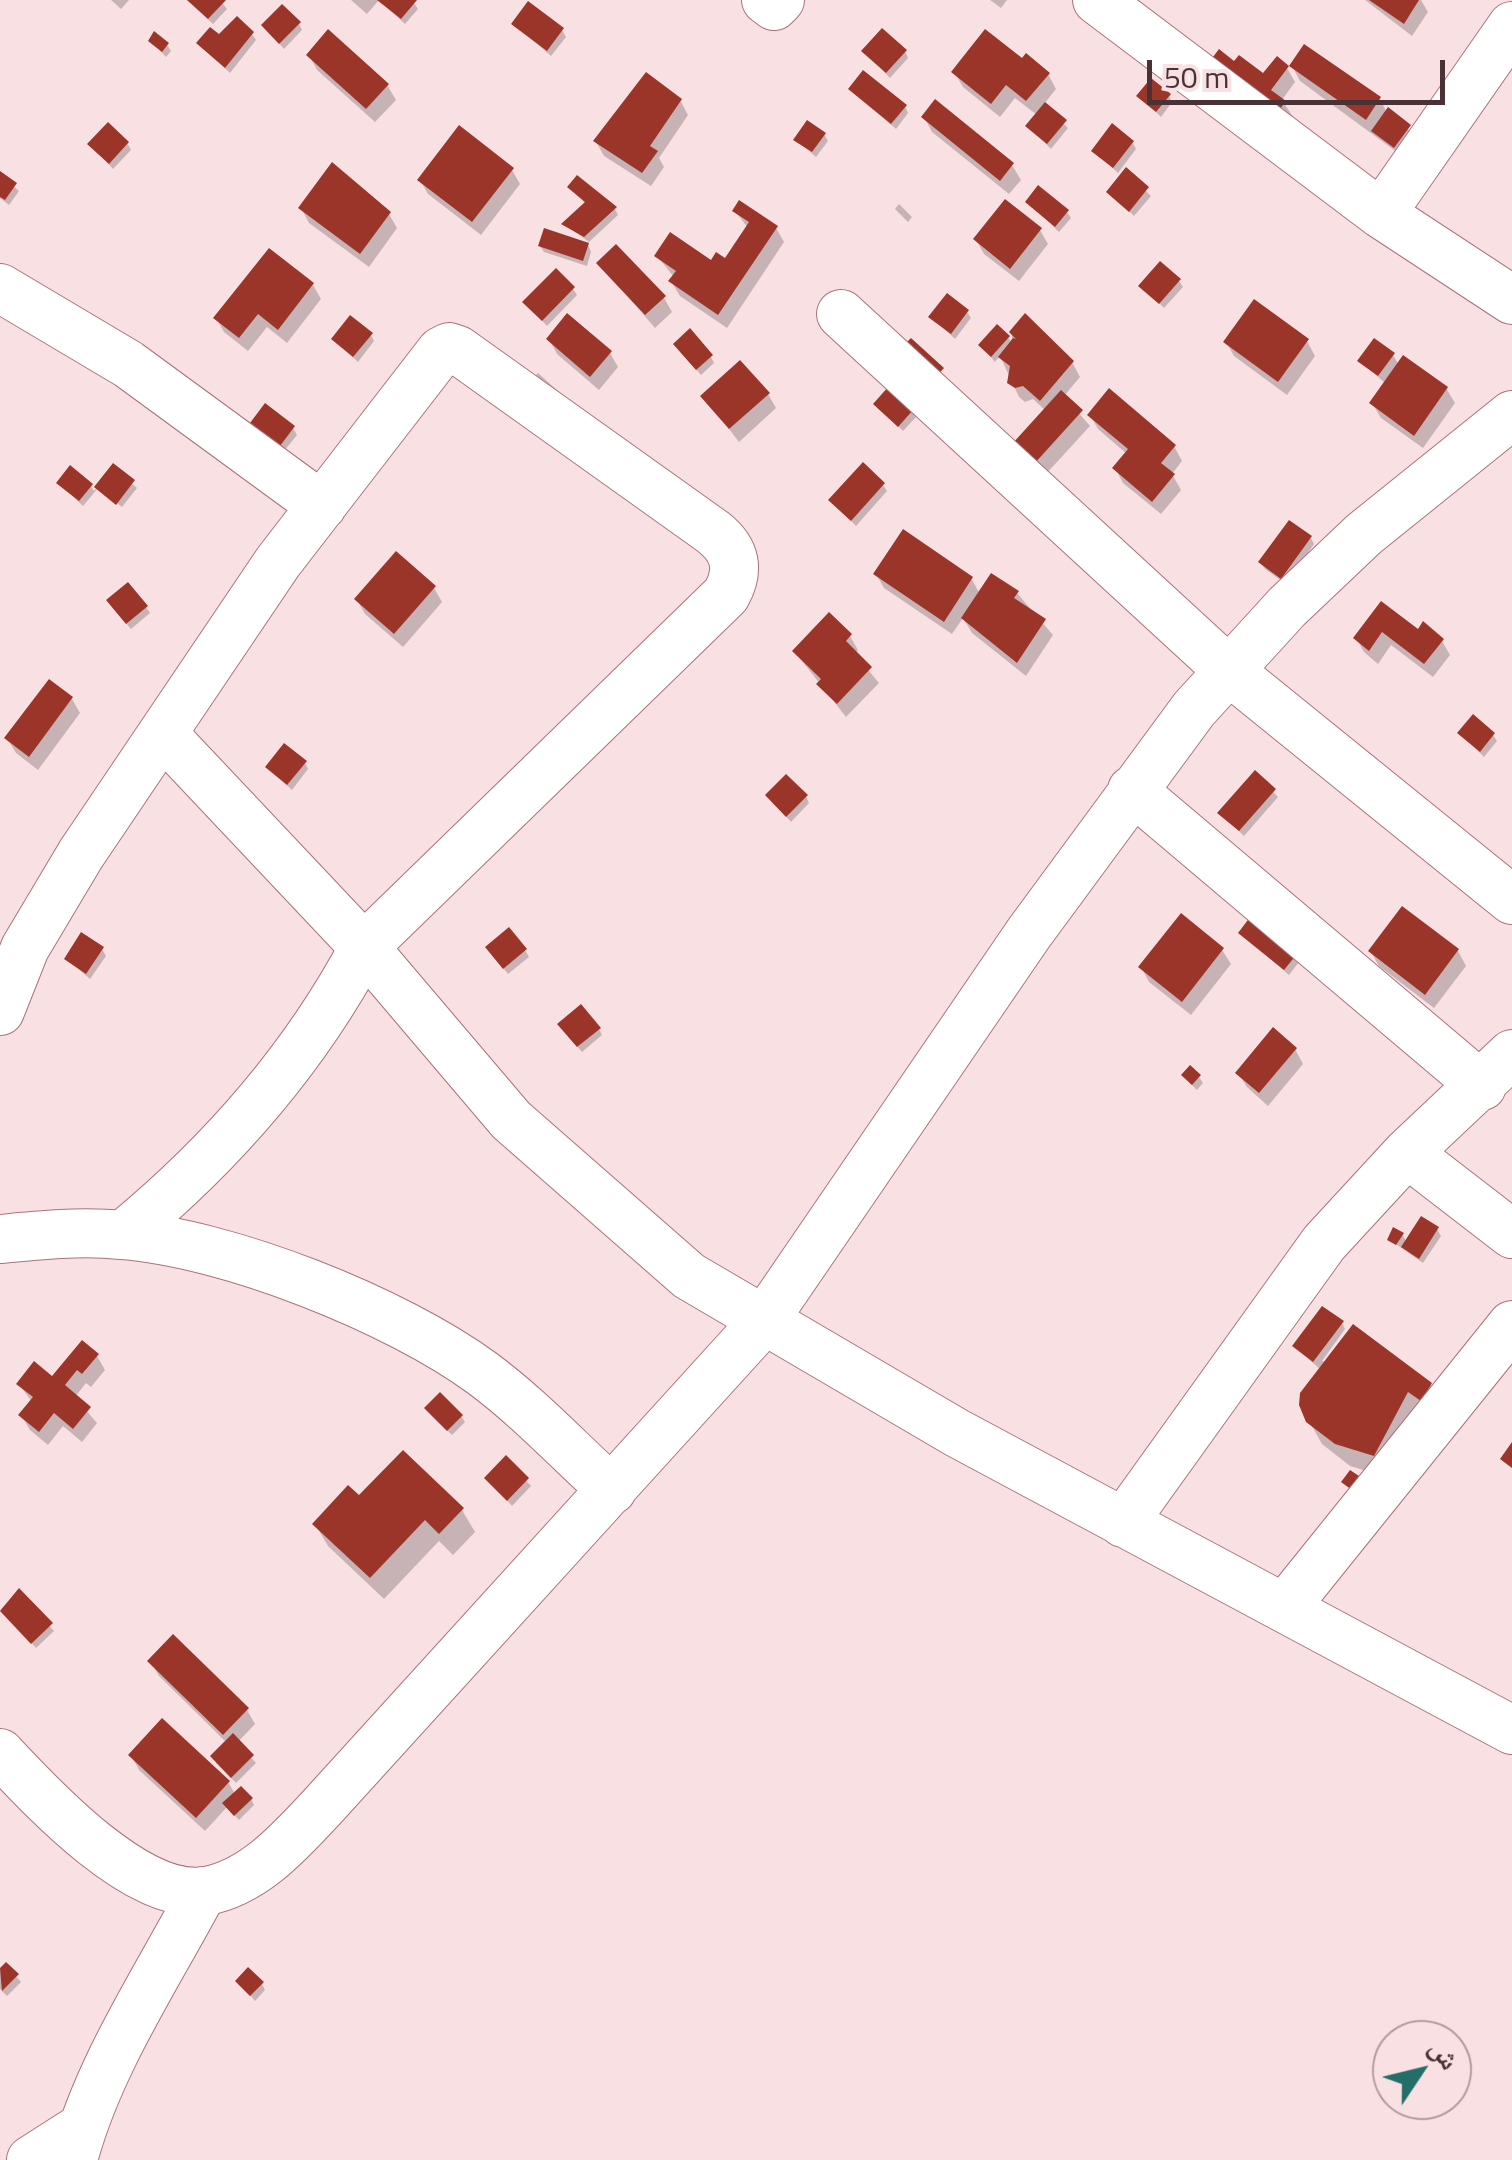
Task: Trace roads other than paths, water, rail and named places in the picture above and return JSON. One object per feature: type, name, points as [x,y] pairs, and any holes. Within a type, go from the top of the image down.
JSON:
[{"type":"street","points":[[766,0],[774,6],[780,0]]},
{"type":"street","points":[[1097,0],[1382,214],[1512,300]]},
{"type":"street","points":[[1382,214],[1512,26]]},
{"type":"street","points":[[0,288],[128,364],[322,506]]},
{"type":"street","points":[[841,314],[1228,670],[1512,900]]},
{"type":"street","points":[[0,1011],[25,948],[278,562],[449,347],[713,532],[734,555],[736,577],[726,595],[364,947],[334,1003],[238,1126],[189,1180],[123,1234]]},
{"type":"street","points":[[0,1753],[50,1804],[125,1865],[150,1879],[203,1892],[236,1880],[296,1834],[763,1322],[1029,933],[1132,790],[1228,670],[1364,534],[1512,415]]},
{"type":"street","points":[[164,734],[364,947],[511,1120],[688,1276],[1123,1523],[1286,1606],[1512,1730]]},
{"type":"street","points":[[1123,1523],[1324,1243],[1407,1153],[1497,1070],[1132,790]]},
{"type":"street","points":[[1407,1153],[1512,1234]]},
{"type":"street","points":[[0,1239],[123,1234],[222,1254],[322,1290],[402,1326],[482,1373],[612,1490]]},
{"type":"street","points":[[1286,1606],[1512,1325]]},
{"type":"street","points":[[31,2160],[77,2144],[122,2041],[203,1892]]}]
